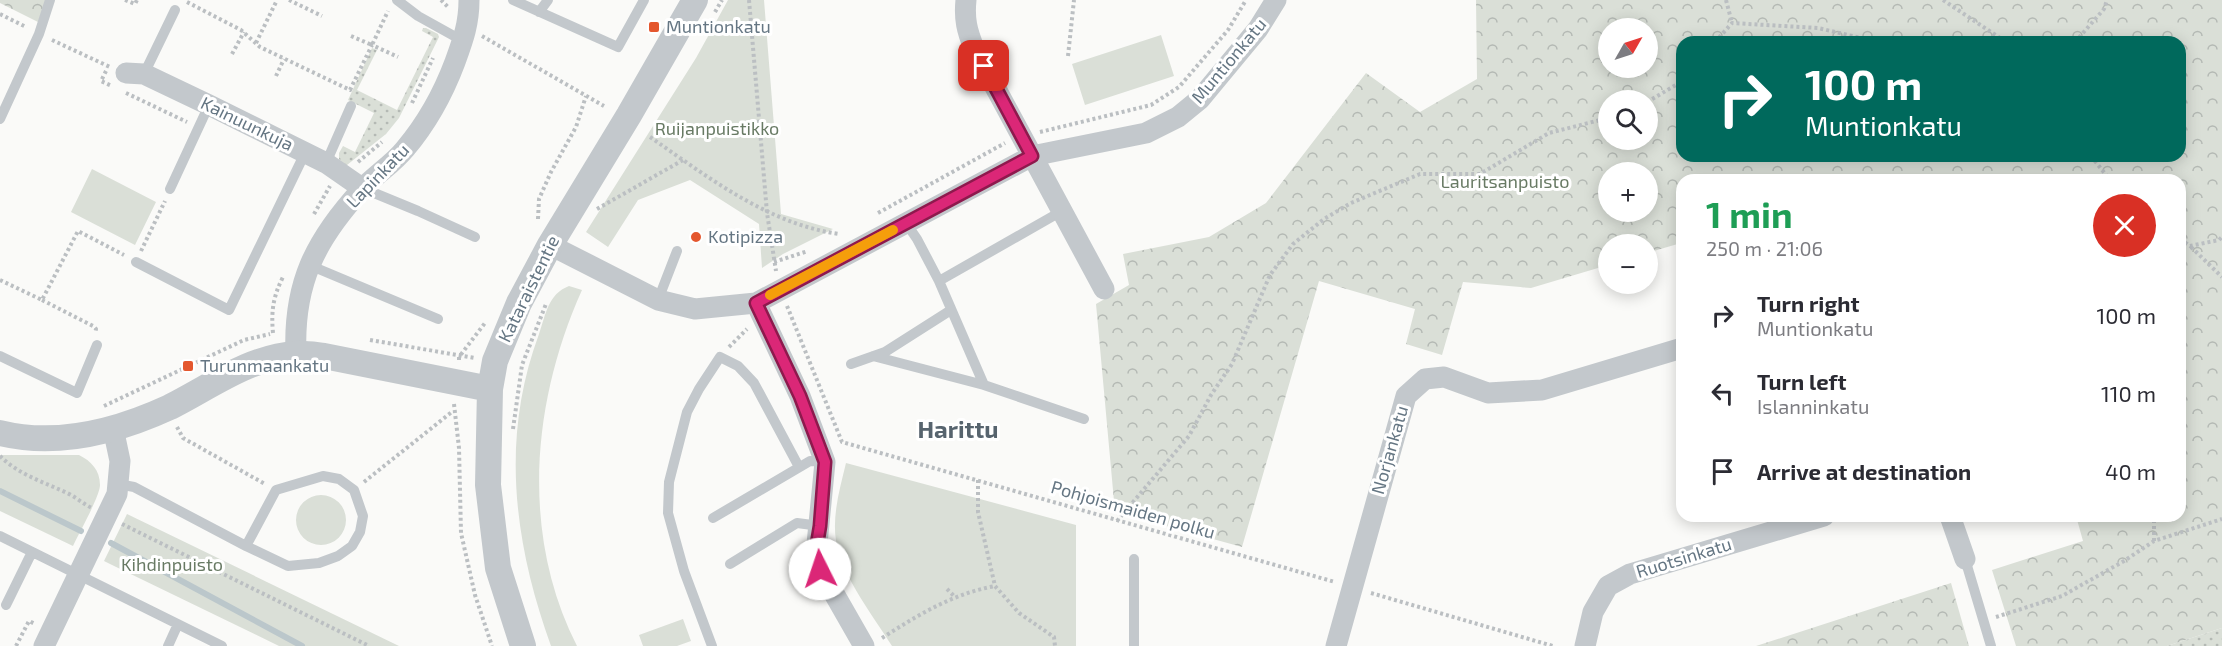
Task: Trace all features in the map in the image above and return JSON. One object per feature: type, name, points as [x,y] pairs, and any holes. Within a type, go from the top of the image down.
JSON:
[{"type":"street","name":"Lapinkatu","points":[[297,354],[295,330],[298,299],[309,265],[318,247],[362,189],[404,151],[435,108],[465,34],[469,0]]},
{"type":"street","name":"Kataraistentie","points":[[523,646],[498,568],[488,485],[490,389],[495,361],[519,303],[550,245],[695,0]]},
{"type":"street","points":[[966,0],[966,23],[974,48],[1104,289]]},
{"type":"street","name":"Muntionkatu","points":[[550,245],[658,300],[695,309],[756,303],[1032,156],[1146,133],[1178,117],[1200,99],[1258,28],[1276,0]]},
{"type":"street","name":"Kainuunkuja","points":[[126,71],[209,105],[326,163],[362,189]]},
{"type":"street","points":[[756,303],[800,396],[825,462],[817,544],[820,569],[871,643]]},
{"type":"street","name":"Norjankatu","points":[[1336,646],[1406,396],[1425,379],[1444,377],[1488,393],[1542,390],[1676,350]]},
{"type":"street","points":[[0,433],[24,436],[82,435],[113,428],[162,410],[243,368],[271,358],[297,354],[458,369],[490,389]]},
{"type":"street","points":[[41,636],[78,574],[117,494],[120,461],[113,428]]},
{"type":"street","name":"Ruotsinkatu","points":[[1585,646],[1593,612],[1608,586],[1630,574],[1804,522]]},
{"type":"street","points":[[1952,522],[1965,559]]},
{"type":"lane","points":[[0,119],[39,34],[50,0]]},
{"type":"lane","points":[[397,0],[418,16],[465,34]]},
{"type":"lane","points":[[513,0],[618,47],[644,0]]},
{"type":"lane","points":[[539,12],[548,0]]},
{"type":"lane","points":[[126,71],[175,10]]},
{"type":"lane","points":[[170,189],[209,105]]},
{"type":"lane","points":[[326,163],[351,106]]},
{"type":"lane","points":[[136,262],[229,310],[305,153]]},
{"type":"lane","points":[[362,189],[475,237]]},
{"type":"lane","points":[[939,281],[1062,211]]},
{"type":"lane","points":[[906,223],[918,238],[939,281],[984,385]]},
{"type":"lane","points":[[658,300],[677,250]]},
{"type":"lane","points":[[309,265],[438,319]]},
{"type":"lane","points":[[851,364],[885,352],[951,310]]},
{"type":"lane","points":[[0,356],[76,393],[97,345]]},
{"type":"lane","points":[[873,356],[984,385],[1084,419]]},
{"type":"lane","points":[[712,646],[684,571],[668,513],[669,482],[687,412],[720,357],[738,366],[754,383],[799,467]]},
{"type":"lane","points":[[713,519],[810,461],[825,462]]},
{"type":"lane","points":[[118,484],[134,487],[246,546],[288,566],[319,563],[338,556],[352,546],[360,532],[363,516],[354,490],[339,479],[323,476],[276,490],[246,546]]},
{"type":"lane","points":[[730,564],[797,523],[820,526]]},
{"type":"lane","points":[[0,536],[222,646]]},
{"type":"lane","points":[[6,605],[32,552]]},
{"type":"lane","points":[[1134,559],[1134,646]]},
{"type":"lane","points":[[1965,559],[1991,646]]},
{"type":"lane","points":[[168,646],[178,624]]},
{"type":"path","points":[[125,0],[135,4],[137,0]]},
{"type":"path","points":[[184,0],[244,32],[256,43],[284,59],[350,90],[390,9]]},
{"type":"path","points":[[256,43],[277,0]]},
{"type":"path","points":[[289,0],[322,16]]},
{"type":"path","points":[[749,0],[767,213],[778,281]]},
{"type":"path","points":[[1068,56],[1074,0]]},
{"type":"path","points":[[1726,0],[1732,23]]},
{"type":"path","points":[[1943,0],[1997,36]]},
{"type":"path","points":[[2080,36],[2104,9],[2107,0]]},
{"type":"path","points":[[0,14],[39,34],[126,71]]},
{"type":"path","points":[[1720,36],[1732,23]]},
{"type":"path","points":[[1732,23],[1818,28],[1852,36]]},
{"type":"path","points":[[232,54],[244,32]]},
{"type":"path","points":[[465,34],[604,106]]},
{"type":"path","points":[[351,36],[398,57]]},
{"type":"path","points":[[276,76],[284,59]]},
{"type":"path","points":[[126,71],[101,81],[199,128]]},
{"type":"path","points":[[1658,96],[1676,85]]},
{"type":"path","points":[[538,219],[539,199],[576,127],[586,96]]},
{"type":"path","points":[[1117,521],[1189,436],[1211,395],[1232,364],[1270,275],[1293,243],[1324,219],[1351,203],[1420,174],[1480,174],[1549,133],[1598,121]]},
{"type":"path","points":[[650,137],[767,213],[821,232],[839,234]]},
{"type":"path","points":[[591,212],[683,160]]},
{"type":"path","points":[[2096,162],[2105,174]]},
{"type":"path","points":[[42,300],[78,231],[136,262],[170,189]]},
{"type":"path","points":[[2190,246],[2219,240],[2222,237]]},
{"type":"path","points":[[2186,243],[2222,276]]},
{"type":"path","points":[[0,280],[93,326],[96,329],[92,343],[97,345]]},
{"type":"path","points":[[512,433],[522,365],[549,295]]},
{"type":"path","name":"Pohjoismaiden polku","points":[[788,309],[842,442],[1553,646]]},
{"type":"path","points":[[458,369],[453,411],[459,448],[461,533],[475,595],[492,646]]},
{"type":"path","points":[[354,490],[453,411]]},
{"type":"path","points":[[177,427],[183,438],[276,490]]},
{"type":"path","points":[[0,456],[17,470],[52,488],[68,493],[93,509]]},
{"type":"path","points":[[978,480],[978,512],[995,586],[1019,613],[1054,637],[1055,646]]},
{"type":"path","points":[[1983,622],[2062,596],[2154,541],[2222,519]]},
{"type":"path","points":[[118,522],[369,646]]},
{"type":"path","points":[[2154,522],[2154,541]]},
{"type":"path","points":[[871,643],[936,605],[973,590],[995,586]]},
{"type":"path","points":[[947,589],[955,597]]},
{"type":"path","points":[[16,646],[29,621],[41,636]]},
{"type":"green space","points":[[0,0],[46,0],[38,22],[0,3]]},
{"type":"green space","name":"Ruijanpuistikko","points":[[728,0],[764,0],[781,214],[833,229],[783,254],[762,268],[759,224],[690,180],[638,200],[608,247],[586,232],[696,58]]},
{"type":"green space","name":"Lauritsanpuisto","points":[[1476,0],[2222,0],[2222,628],[2167,646],[2016,646],[1992,570],[2083,541],[2078,522],[2186,522],[2186,174],[1676,174],[1676,244],[1658,250],[1658,234],[1598,234],[1598,268],[1531,288],[1463,282],[1442,355],[1406,344],[1415,309],[1319,281],[1242,547],[1115,512],[1096,304],[1129,285],[1123,254],[1209,237],[1266,203],[1366,73],[1420,112],[1477,79]]},
{"type":"green space","points":[[423,28],[438,34],[439,37],[399,118],[386,134],[347,165],[343,164],[339,159],[339,153],[343,146],[355,152],[374,113],[348,100],[372,48],[377,50],[357,90],[397,110],[433,37],[422,31]]},
{"type":"green space","points":[[1161,35],[1174,76],[1085,105],[1072,64]]},
{"type":"green space","points":[[92,169],[156,202],[135,245],[71,212]]},
{"type":"green space","points":[[569,286],[582,290],[565,333],[552,377],[543,422],[539,468],[540,513],[547,559],[559,603],[577,646],[551,646],[528,569],[516,491],[516,452],[519,413],[527,373],[544,319],[552,299]]},
{"type":"green space","points":[[0,455],[79,455],[94,467],[100,480],[99,490],[73,546],[0,511]]},
{"type":"green space","points":[[846,463],[1076,525],[1076,646],[892,646],[851,582],[839,554],[835,521]]},
{"type":"green space","points":[[316,495],[326,495],[339,502],[346,515],[346,525],[339,538],[326,545],[316,545],[307,541],[300,534],[296,525],[296,515],[300,506],[307,499]]},
{"type":"green space","name":"Kihdinpuisto","points":[[127,514],[399,646],[279,646],[110,564],[104,561]]},
{"type":"green space","points":[[1951,583],[1969,646],[1756,646]]},
{"type":"green space","points":[[683,619],[691,641],[677,646],[643,646],[639,635]]},
{"type":"green space","points":[[2222,628],[2222,646],[2167,646]]},
{"type":"waterway","points":[[0,491],[81,531]]},
{"type":"waterway","points":[[111,543],[302,646]]},
{"type":"slow traffic","points":[[770,295],[893,230]]},
{"type":"place","name":"Muntionkatu","points":[[654,27]]},
{"type":"place","name":"Kotipizza","points":[[696,237]]},
{"type":"place","name":"Turunmaankatu","points":[[188,366]]},
{"type":"district","name":"Harittu","points":[[958,430]]},
{"type":"route","points":[[820,569],[817,544],[825,462],[800,396],[756,303],[1032,156],[984,66]]}]
